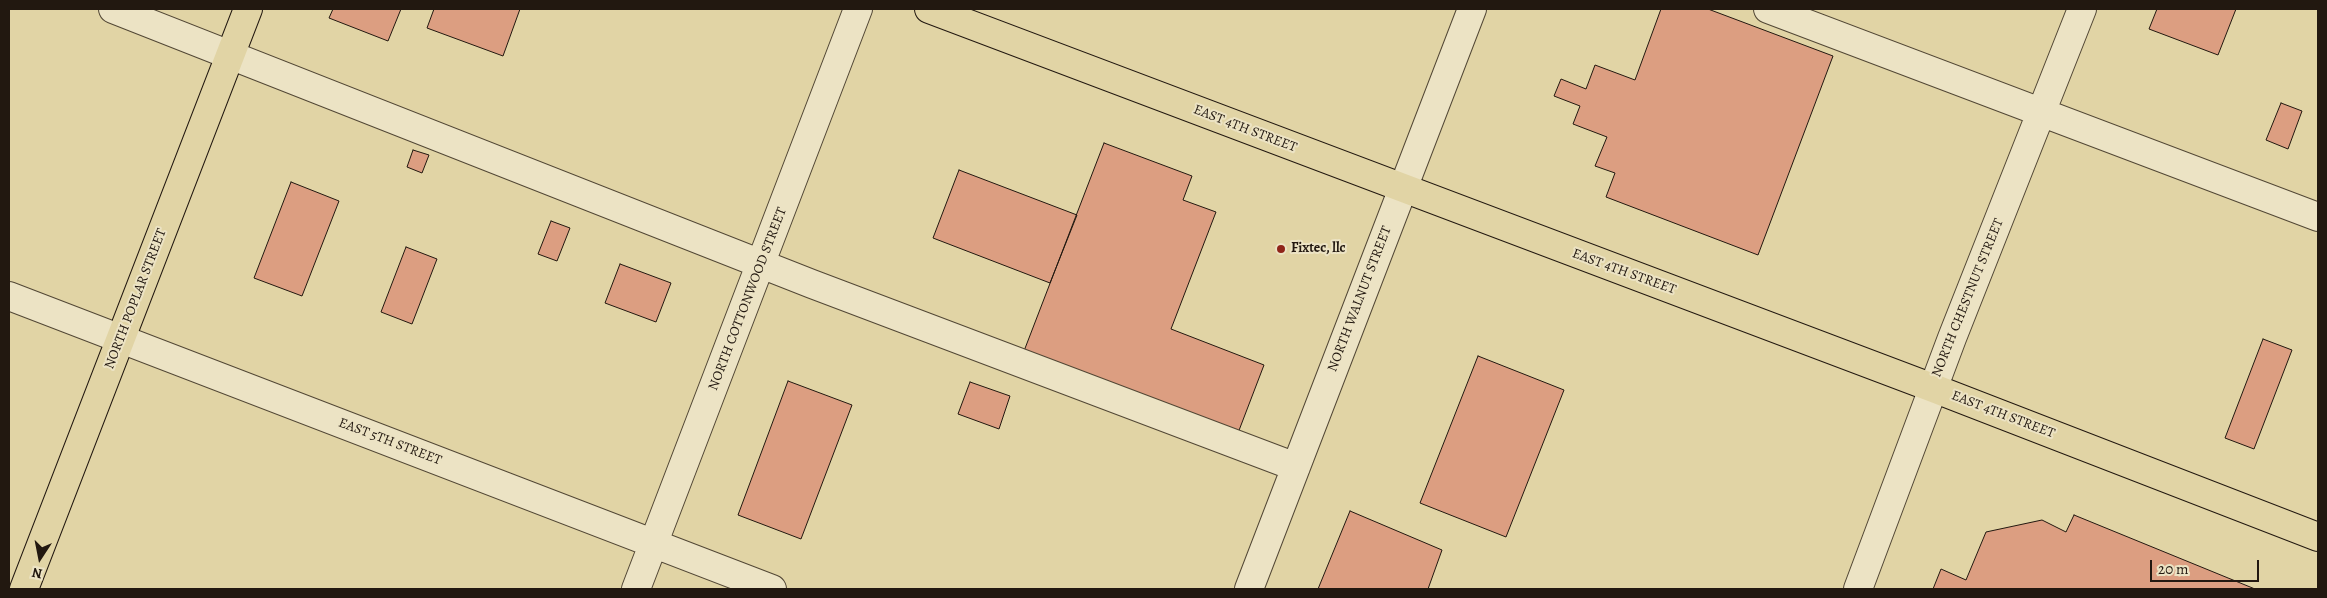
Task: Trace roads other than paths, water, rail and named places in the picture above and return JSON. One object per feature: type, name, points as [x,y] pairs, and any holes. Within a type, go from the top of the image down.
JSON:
[{"type":"main road","name":"NORTH POPLAR STREET","points":[[24,589],[248,9]]},
{"type":"main road","name":"EAST 4TH STREET","points":[[929,9],[1933,388],[2318,537]]},
{"type":"street","points":[[113,9],[762,264],[1296,467]]},
{"type":"street","name":"NORTH COTTONWOOD STREET","points":[[636,589],[858,9]]},
{"type":"street","name":"NORTH WALNUT STREET","points":[[1249,589],[1472,9]]},
{"type":"street","points":[[1768,9],[2041,114],[2318,217]]},
{"type":"street","name":"NORTH CHESTNUT STREET","points":[[1858,589],[1933,388],[2082,9]]},
{"type":"street","name":"EAST 5TH STREET","points":[[9,296],[772,589]]},
{"type":"place","name":"Fixtec, llc","points":[[1281,249]]}]
